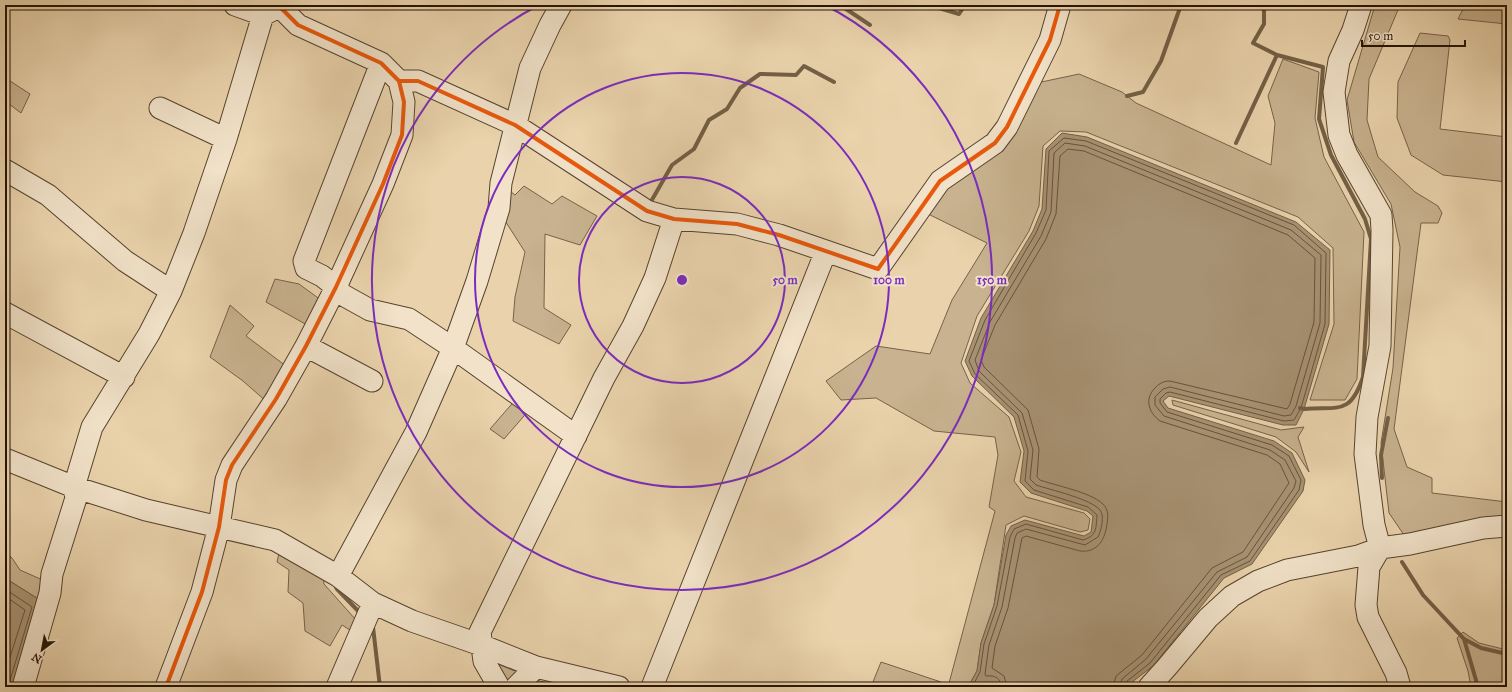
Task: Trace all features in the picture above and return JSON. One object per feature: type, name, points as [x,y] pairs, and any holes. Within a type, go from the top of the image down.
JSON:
[{"type":"street","points":[[166,687],[202,592],[219,527],[226,480],[232,465],[276,399],[306,346],[336,287],[402,135],[404,102],[399,81],[381,63],[298,25],[273,9],[235,5]]},
{"type":"street","points":[[332,572],[416,432],[447,344],[477,281],[499,208],[509,122],[530,68],[561,5]]},
{"type":"street","points":[[399,81],[418,80],[509,122],[647,211],[674,219],[737,224],[779,235],[878,269],[940,181],[995,143],[1007,127],[1050,40],[1060,5]]},
{"type":"street","points":[[1361,5],[1353,30],[1339,61],[1334,92],[1339,135],[1347,155],[1381,215],[1380,346],[1367,417],[1365,454],[1374,525],[1380,548],[1369,567],[1366,605],[1368,617],[1396,673],[1400,687]]},
{"type":"street","points":[[23,687],[50,593],[52,574],[76,498],[74,487],[92,427],[150,334],[171,291],[194,234],[226,139],[273,9]]},
{"type":"street","points":[[381,63],[304,261],[306,268],[322,276],[343,294],[370,310],[409,319],[447,344],[576,436]]},
{"type":"street","points":[[160,108],[226,139]]},
{"type":"street","points":[[5,170],[48,195],[126,261],[171,291]]},
{"type":"street","points":[[499,687],[484,661],[480,632],[604,378],[633,326],[655,278],[674,219]]},
{"type":"street","points":[[652,687],[826,251]]},
{"type":"street","points":[[5,313],[124,377]]},
{"type":"street","points":[[306,346],[372,381]]},
{"type":"street","points":[[5,459],[74,487],[146,510],[275,540],[332,572],[371,608],[481,645],[536,667],[619,687]]},
{"type":"street","points":[[1149,687],[1208,618],[1232,596],[1258,581],[1287,570],[1358,556],[1380,548],[1410,544],[1483,528],[1507,526]]},
{"type":"street","points":[[337,687],[371,608]]},
{"type":"street","points":[[516,687],[536,667]]},
{"type":"shaded area","points":[[1375,5],[1400,5],[1369,79],[1367,120],[1378,157],[1415,192],[1438,206],[1442,213],[1438,223],[1421,223],[1394,429],[1407,467],[1432,478],[1432,493],[1507,502],[1507,521],[1404,535],[1389,513],[1381,443],[1393,368],[1400,247],[1391,204],[1354,142],[1347,100]]},
{"type":"shaded area","points":[[1465,5],[1507,5],[1507,24],[1458,19]]},
{"type":"shaded area","points":[[1420,33],[1448,36],[1450,40],[1440,129],[1507,137],[1507,182],[1443,175],[1411,155],[1397,118],[1398,82]]},
{"type":"shaded area","points":[[1283,59],[1319,72],[1315,118],[1324,157],[1364,232],[1357,379],[1345,400],[1310,400],[1334,324],[1333,248],[1298,217],[1086,132],[1060,131],[1043,146],[1039,206],[1029,231],[977,316],[961,363],[970,383],[1009,417],[1021,452],[1014,481],[1026,497],[1084,513],[1090,519],[1088,530],[1080,532],[1024,516],[1006,525],[994,605],[981,643],[977,671],[968,687],[948,687],[995,511],[989,507],[998,455],[995,437],[934,431],[876,398],[841,400],[826,381],[876,346],[930,354],[952,300],[987,243],[924,212],[944,183],[1004,142],[1032,84],[1079,74],[1122,92],[1136,103],[1271,165],[1275,123],[1268,96]]},
{"type":"shaded area","points":[[7,79],[30,94],[21,113],[5,101],[5,84]]},
{"type":"shaded area","points":[[524,186],[552,204],[562,196],[597,216],[580,245],[545,234],[544,308],[571,325],[559,344],[513,321],[515,297],[525,252],[502,216],[505,187],[515,195]]},
{"type":"shaded area","points":[[275,279],[299,284],[321,300],[307,325],[266,302]]},
{"type":"shaded area","points":[[230,305],[254,326],[246,336],[286,366],[267,402],[243,381],[210,357]]},
{"type":"shaded area","points":[[517,398],[531,408],[504,439],[490,429]]},
{"type":"shaded area","points":[[1172,400],[1281,430],[1304,427],[1298,437],[1309,472],[1296,452],[1276,437],[1173,405]]},
{"type":"shaded area","points":[[5,552],[12,558],[20,570],[47,582],[43,602],[5,578]]},
{"type":"shaded area","points":[[279,553],[323,576],[324,584],[356,620],[353,632],[342,625],[330,646],[305,631],[303,603],[288,592],[289,570],[277,562]]},
{"type":"shaded area","points":[[1463,632],[1479,643],[1507,650],[1507,687],[1471,687],[1468,671],[1457,638]]},
{"type":"shaded area","points":[[475,655],[540,681],[565,687],[490,687]]},
{"type":"shaded area","points":[[881,662],[941,682],[939,687],[871,687]]},
{"type":"water","points":[[1062,133],[1087,137],[1296,222],[1330,250],[1329,324],[1304,409],[1296,425],[1283,425],[1169,396],[1163,401],[1168,408],[1274,441],[1292,453],[1305,480],[1303,491],[1252,564],[1224,578],[1153,666],[1127,686],[994,687],[991,685],[968,687],[977,671],[981,643],[994,605],[1006,535],[1011,526],[1025,520],[1084,536],[1091,532],[1093,516],[1087,511],[1031,493],[1020,482],[1024,451],[1014,417],[972,376],[965,361],[981,318],[1033,231],[1042,209],[1046,149]]},
{"type":"water","points":[[5,578],[43,602],[16,687],[5,687]]},
{"type":"waterway","points":[[840,5],[870,25]]},
{"type":"waterway","points":[[929,5],[959,14],[965,5]]},
{"type":"waterway","points":[[1127,96],[1143,92],[1161,61],[1181,5]]},
{"type":"waterway","points":[[1264,5],[1264,24],[1253,43],[1277,55],[1323,67],[1319,119],[1331,155],[1365,219],[1371,239],[1363,377],[1358,389],[1353,398],[1348,403],[1341,406],[1334,408],[1300,408]]},
{"type":"waterway","points":[[1236,143],[1277,55]]},
{"type":"waterway","points":[[649,205],[672,165],[694,149],[709,120],[727,109],[740,88],[760,74],[796,75],[804,66],[834,82]]},
{"type":"waterway","points":[[1382,478],[1381,455],[1388,418]]},
{"type":"waterway","points":[[1402,562],[1423,595],[1464,639],[1481,648],[1507,654]]},
{"type":"waterway","points":[[334,583],[337,589],[361,614]]},
{"type":"waterway","points":[[371,625],[373,627],[380,687]]},
{"type":"waterway","points":[[1464,639],[1478,687]]},
{"type":"cycle path","points":[[166,687],[202,592],[219,527],[226,480],[232,465],[276,399],[306,346],[336,287],[383,184],[402,135],[404,102],[399,81],[381,63],[298,25],[278,5]]},
{"type":"cycle path","points":[[399,81],[418,81],[515,125],[647,211],[674,219],[737,224],[779,235],[878,269],[940,181],[995,143],[1007,127],[1050,40],[1060,5]]}]
